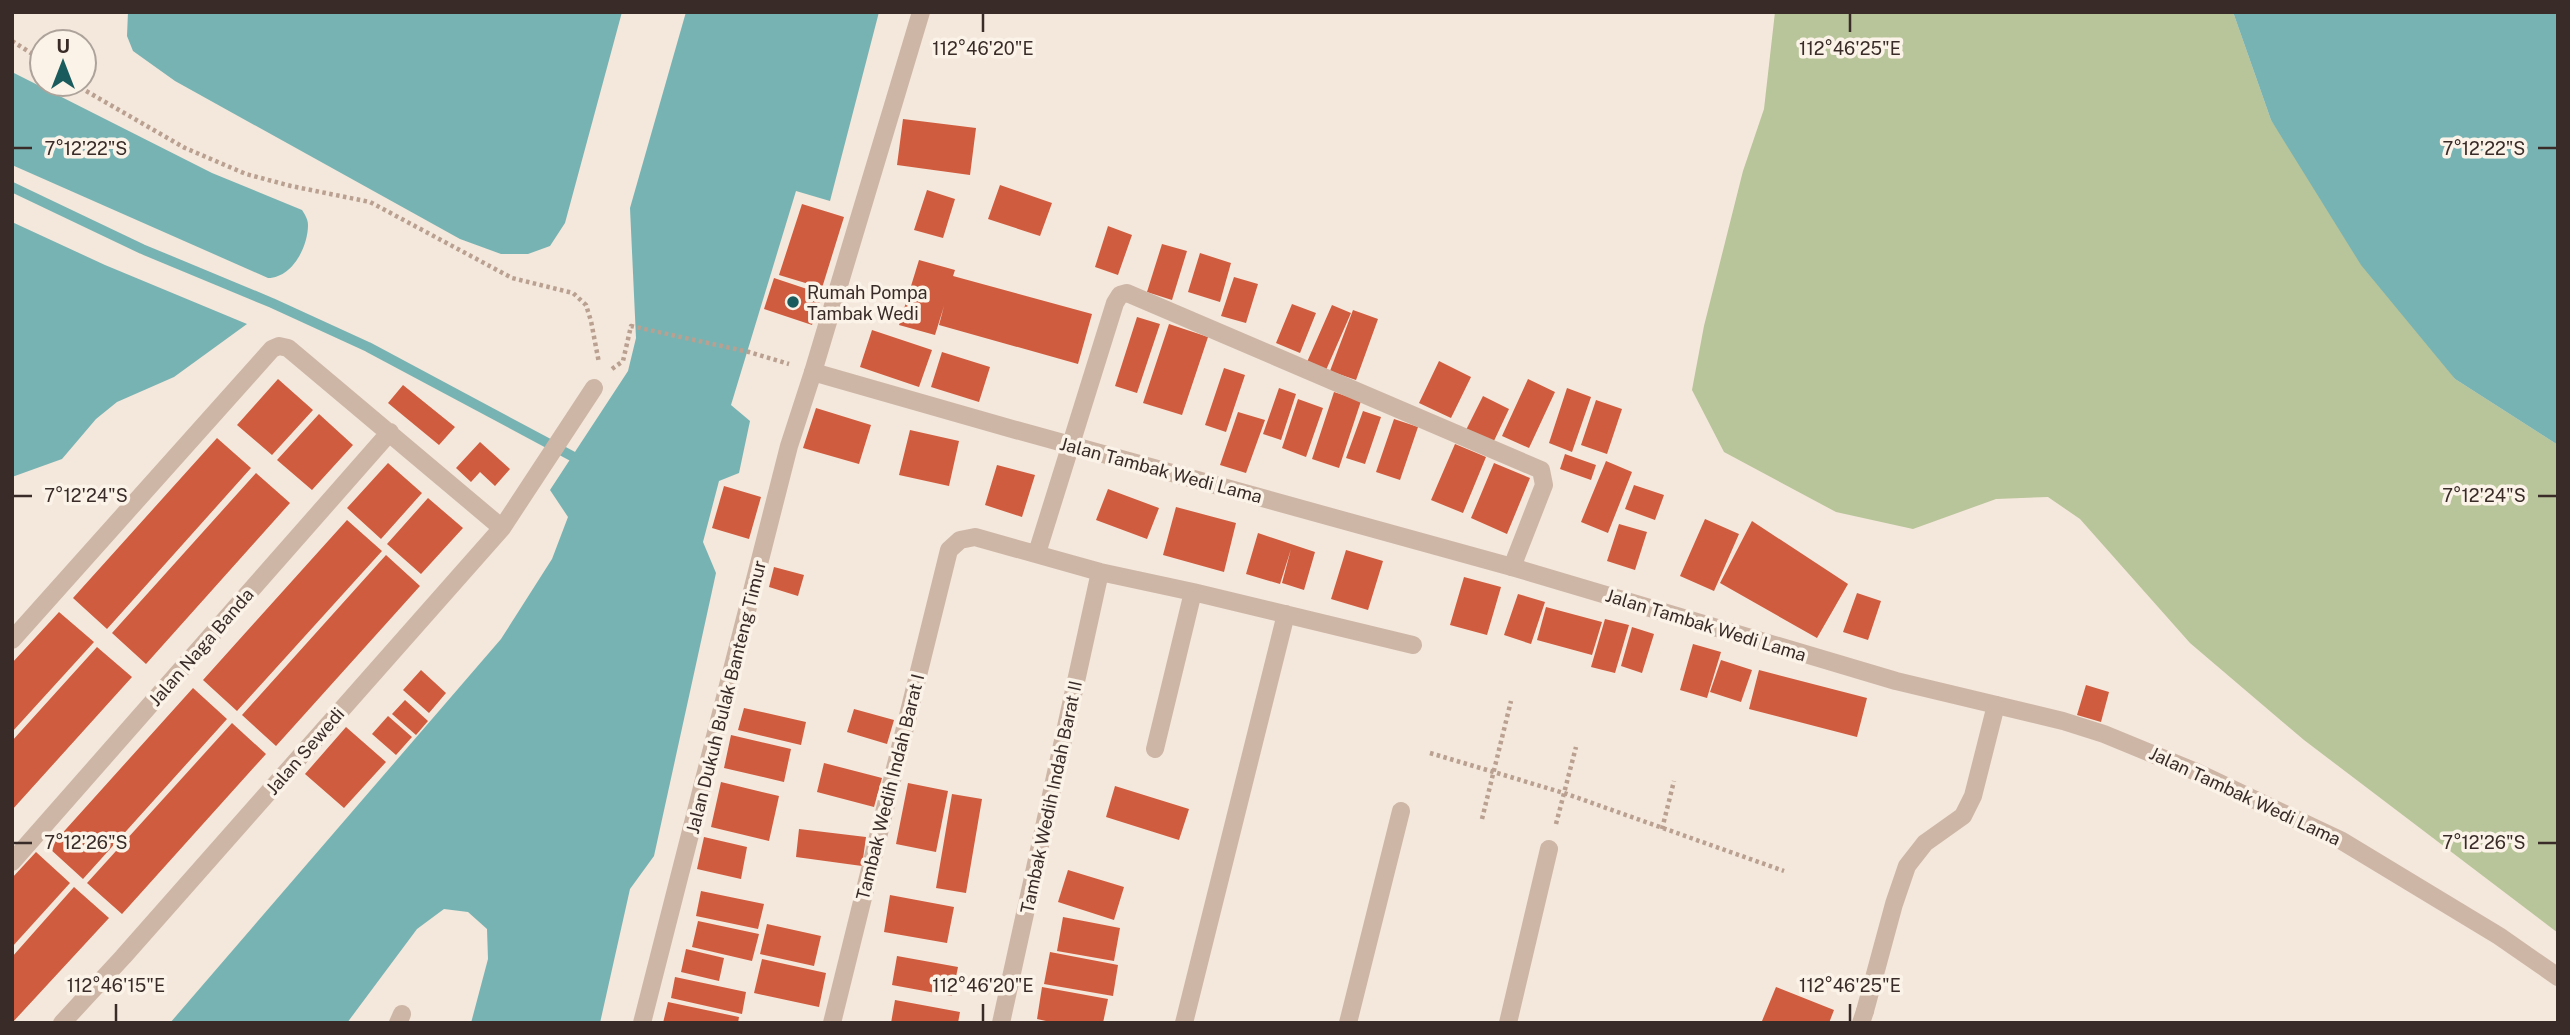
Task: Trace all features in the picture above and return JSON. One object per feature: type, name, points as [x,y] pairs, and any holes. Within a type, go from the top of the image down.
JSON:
[{"type":"street","name":"Jalan Dukuh Bulak Banteng Timur","points":[[642,1023],[789,446],[921,12]]},
{"type":"street","points":[[1413,645],[1100,572],[1037,553],[1115,303],[1120,295],[1127,293],[1541,470],[1544,485],[1513,567]]},
{"type":"street","points":[[12,640],[272,349],[279,346],[288,348],[502,528]]},
{"type":"street","name":"Jalan Tambak Wedi Lama","points":[[813,372],[1513,567],[1896,681],[2073,724],[2139,747],[2330,835],[2498,936],[2558,977]]},
{"type":"street","name":"Jalan Sewedi","points":[[62,1023],[502,528],[598,382]]},
{"type":"street","name":"Jalan Naga Banda","points":[[12,862],[390,432]]},
{"type":"street","name":"Tambak Wedih Indah Barat I","points":[[832,1023],[949,550],[960,540],[975,537],[1037,553]]},
{"type":"street","name":"Tambak Wedih Indah Barat II","points":[[1001,1023],[1100,572]]},
{"type":"street","points":[[1155,749],[1193,592]]},
{"type":"street","points":[[1184,1023],[1286,614]]},
{"type":"street","points":[[1863,1017],[1907,866],[1925,843],[1963,816],[1973,796],[1996,705]]},
{"type":"street","points":[[1348,1023],[1401,811]]},
{"type":"street","points":[[1507,1023],[1549,849]]},
{"type":"path","points":[[12,41],[28,51]]},
{"type":"path","points":[[98,98],[186,148],[246,174],[370,202],[512,278],[573,293],[586,305],[591,321],[598,382]]},
{"type":"path","points":[[598,382],[623,361],[631,326],[749,352],[813,372]]},
{"type":"path","points":[[1482,819],[1511,701]]},
{"type":"path","points":[[1549,849],[1576,747]]},
{"type":"path","points":[[1430,753],[1564,793],[1784,871]]},
{"type":"path","points":[[1662,829],[1674,780]]},
{"type":"green space","points":[[1775,12],[2233,12],[2271,120],[2455,379],[2558,445],[2558,933],[2304,740],[2190,643],[2080,519],[2048,497],[1996,499],[1913,529],[1836,512],[1724,452],[1692,390],[1704,326],[1743,171],[1764,109]]},
{"type":"water","points":[[128,12],[622,12],[565,223],[550,246],[528,254],[501,254],[460,239],[175,81],[133,51],[127,36]]},
{"type":"water","points":[[686,12],[879,12],[830,201],[796,191],[731,405],[750,421],[739,473],[719,481],[703,542],[716,573],[654,856],[630,889],[600,1023],[471,1023],[488,959],[487,929],[468,912],[444,909],[417,929],[347,1023],[170,1023],[501,639],[552,559],[568,517],[550,490],[628,371],[636,338],[630,208]]},
{"type":"water","points":[[2233,12],[2558,12],[2558,445],[2455,379],[2361,265],[2271,120]]},
{"type":"water","points":[[12,72],[28,80],[28,98],[63,98],[212,173],[302,210],[308,225],[305,243],[291,267],[277,277],[268,278],[12,165]]},
{"type":"water","points":[[12,222],[105,265],[247,324],[174,377],[117,402],[96,419],[62,459],[12,477]]},
{"type":"building","points":[[903,119],[976,128],[970,175],[897,165]]},
{"type":"building","points":[[1000,185],[1052,203],[1040,236],[988,219]]},
{"type":"building","points":[[927,190],[955,199],[943,238],[914,230]]},
{"type":"building","points":[[802,204],[844,217],[822,288],[779,275]]},
{"type":"building","points":[[1108,226],[1132,235],[1118,275],[1095,267]]},
{"type":"building","points":[[1162,244],[1187,251],[1172,300],[1147,292]]},
{"type":"building","points":[[1200,253],[1231,263],[1220,302],[1188,292]]},
{"type":"building","points":[[919,260],[955,270],[953,276],[1092,314],[1078,364],[939,325],[944,306],[935,335],[899,325]]},
{"type":"building","points":[[1234,277],[1258,284],[1246,323],[1221,316]]},
{"type":"building","name":"Rumah Pompa Tambak Wedi","points":[[774,278],[822,294],[812,325],[764,309]]},
{"type":"building","points":[[1292,304],[1316,313],[1300,353],[1276,343]]},
{"type":"building","points":[[1332,305],[1351,313],[1326,370],[1307,362]]},
{"type":"building","points":[[1353,310],[1378,319],[1356,380],[1330,371]]},
{"type":"building","points":[[1137,317],[1160,324],[1137,393],[1115,386]]},
{"type":"building","points":[[1169,324],[1208,337],[1182,415],[1143,403]]},
{"type":"building","points":[[872,330],[932,350],[919,387],[860,367]]},
{"type":"building","points":[[942,352],[990,367],[979,402],[931,387]]},
{"type":"building","points":[[1439,361],[1471,377],[1451,418],[1419,403]]},
{"type":"building","points":[[1224,368],[1245,375],[1226,432],[1205,425]]},
{"type":"building","points":[[278,379],[313,410],[272,455],[237,425]]},
{"type":"building","points":[[1528,379],[1555,392],[1529,448],[1502,436]]},
{"type":"building","points":[[403,385],[455,427],[439,445],[388,403]]},
{"type":"building","points":[[1279,388],[1296,394],[1281,440],[1263,434]]},
{"type":"building","points":[[1567,388],[1591,397],[1572,452],[1549,443]]},
{"type":"building","points":[[1334,392],[1361,401],[1339,468],[1312,459]]},
{"type":"building","points":[[1483,396],[1509,409],[1493,443],[1466,430]]},
{"type":"building","points":[[1298,399],[1323,408],[1306,457],[1282,448]]},
{"type":"building","points":[[1596,400],[1622,409],[1607,454],[1581,445]]},
{"type":"building","points":[[816,408],[871,425],[859,464],[803,448]]},
{"type":"building","points":[[1363,411],[1381,417],[1365,464],[1346,458]]},
{"type":"building","points":[[1238,412],[1265,420],[1246,473],[1220,465]]},
{"type":"building","points":[[319,414],[353,445],[312,490],[277,460]]},
{"type":"building","points":[[1394,419],[1418,427],[1400,480],[1376,472]]},
{"type":"building","points":[[910,430],[959,441],[949,486],[899,475]]},
{"type":"building","points":[[217,438],[251,468],[107,629],[73,598]]},
{"type":"building","points":[[480,442],[510,469],[495,486],[480,472],[471,482],[456,468]]},
{"type":"building","points":[[1455,444],[1486,457],[1463,513],[1431,500]]},
{"type":"building","points":[[1565,454],[1596,465],[1591,480],[1560,469]]},
{"type":"building","points":[[1606,461],[1632,472],[1608,533],[1581,522]]},
{"type":"building","points":[[388,463],[422,493],[381,539],[347,508]]},
{"type":"building","points":[[1494,463],[1530,478],[1507,534],[1471,518]]},
{"type":"building","points":[[997,465],[1035,475],[1022,517],[985,505]]},
{"type":"building","points":[[256,473],[290,503],[146,664],[112,633]]},
{"type":"building","points":[[1634,485],[1664,495],[1655,520],[1625,509]]},
{"type":"building","points":[[724,486],[761,497],[749,539],[712,528]]},
{"type":"building","points":[[1108,489],[1159,508],[1147,539],[1096,520]]},
{"type":"building","points":[[428,498],[463,528],[421,574],[387,544]]},
{"type":"building","points":[[1176,507],[1236,523],[1224,572],[1163,555]]},
{"type":"building","points":[[1705,519],[1739,534],[1714,591],[1680,576]]},
{"type":"building","points":[[347,520],[382,551],[237,711],[203,680]]},
{"type":"building","points":[[1752,521],[1848,584],[1817,638],[1720,583]]},
{"type":"building","points":[[1619,524],[1647,532],[1635,570],[1607,561]]},
{"type":"building","points":[[1258,533],[1315,552],[1304,590],[1282,583],[1291,549],[1280,584],[1246,574]]},
{"type":"building","points":[[1346,550],[1383,561],[1368,610],[1331,599]]},
{"type":"building","points":[[386,555],[420,586],[276,746],[242,715]]},
{"type":"building","points":[[774,567],[804,575],[798,596],[769,587]]},
{"type":"building","points":[[1464,577],[1501,587],[1487,635],[1450,625]]},
{"type":"building","points":[[1857,593],[1881,601],[1868,640],[1843,632]]},
{"type":"building","points":[[1518,594],[1545,602],[1531,644],[1504,635]]},
{"type":"building","points":[[1546,607],[1602,622],[1592,655],[1537,640]]},
{"type":"building","points":[[59,612],[94,642],[12,732],[12,663]]},
{"type":"building","points":[[1605,619],[1629,625],[1615,673],[1591,667]]},
{"type":"building","points":[[1632,627],[1654,634],[1642,673],[1621,666]]},
{"type":"building","points":[[1693,644],[1721,652],[1707,698],[1680,690]]},
{"type":"building","points":[[97,647],[132,677],[12,810],[12,741]]},
{"type":"building","points":[[1721,660],[1752,670],[1741,702],[1710,692]]},
{"type":"building","points":[[421,670],[446,693],[429,713],[403,690]]},
{"type":"building","points":[[1759,670],[1867,698],[1857,737],[1749,709]]},
{"type":"building","points":[[2086,685],[2109,692],[2101,722],[2077,715]]},
{"type":"building","points":[[193,688],[227,719],[83,879],[49,848]]},
{"type":"building","points":[[405,700],[428,721],[416,735],[392,714]]},
{"type":"building","points":[[744,708],[806,722],[801,745],[738,730]]},
{"type":"building","points":[[854,709],[894,720],[887,744],[847,732]]},
{"type":"building","points":[[388,716],[412,737],[396,755],[372,734]]},
{"type":"building","points":[[232,723],[266,754],[122,914],[87,883]]},
{"type":"building","points":[[346,727],[386,762],[344,808],[305,774]]},
{"type":"building","points":[[731,735],[791,749],[784,782],[724,768]]},
{"type":"building","points":[[824,763],[882,778],[874,807],[817,792]]},
{"type":"building","points":[[721,782],[779,796],[769,841],[711,827]]},
{"type":"building","points":[[908,783],[948,791],[936,852],[896,844]]},
{"type":"building","points":[[1115,786],[1189,809],[1179,840],[1106,817]]},
{"type":"building","points":[[952,794],[982,799],[966,893],[936,888]]},
{"type":"building","points":[[799,829],[866,837],[862,866],[796,857]]},
{"type":"building","points":[[704,837],[747,847],[741,879],[697,869]]},
{"type":"building","points":[[36,852],[70,883],[12,947],[12,878]]},
{"type":"building","points":[[1068,870],[1124,887],[1114,920],[1058,902]]},
{"type":"building","points":[[74,887],[109,918],[12,1023],[12,957]]},
{"type":"building","points":[[701,891],[764,904],[758,929],[696,916]]},
{"type":"building","points":[[890,895],[954,907],[947,943],[884,932]]},
{"type":"building","points":[[1063,917],[1120,928],[1114,961],[1057,951]]},
{"type":"building","points":[[698,921],[759,934],[752,961],[692,947]]},
{"type":"building","points":[[767,924],[821,936],[814,966],[760,954]]},
{"type":"building","points":[[686,949],[724,958],[719,981],[681,972]]},
{"type":"building","points":[[1050,952],[1118,965],[1113,996],[1044,984]]},
{"type":"building","points":[[897,956],[958,967],[952,996],[892,985]]},
{"type":"building","points":[[762,959],[826,973],[819,1007],[754,993]]},
{"type":"building","points":[[675,977],[746,992],[742,1014],[671,998]]},
{"type":"building","points":[[1042,987],[1108,999],[1103,1023],[1055,1023],[1037,1019]]},
{"type":"building","points":[[1776,987],[1834,1010],[1829,1023],[1762,1021]]},
{"type":"building","points":[[895,1000],[960,1012],[958,1023],[891,1023]]},
{"type":"building","points":[[668,1002],[739,1017],[738,1023],[663,1023]]},
{"type":"waterway","points":[[12,187],[142,249],[272,303],[368,347],[585,463]]},
{"type":"place","name":"Rumah Pompa Tambak Wedi","points":[[793,302]]}]
